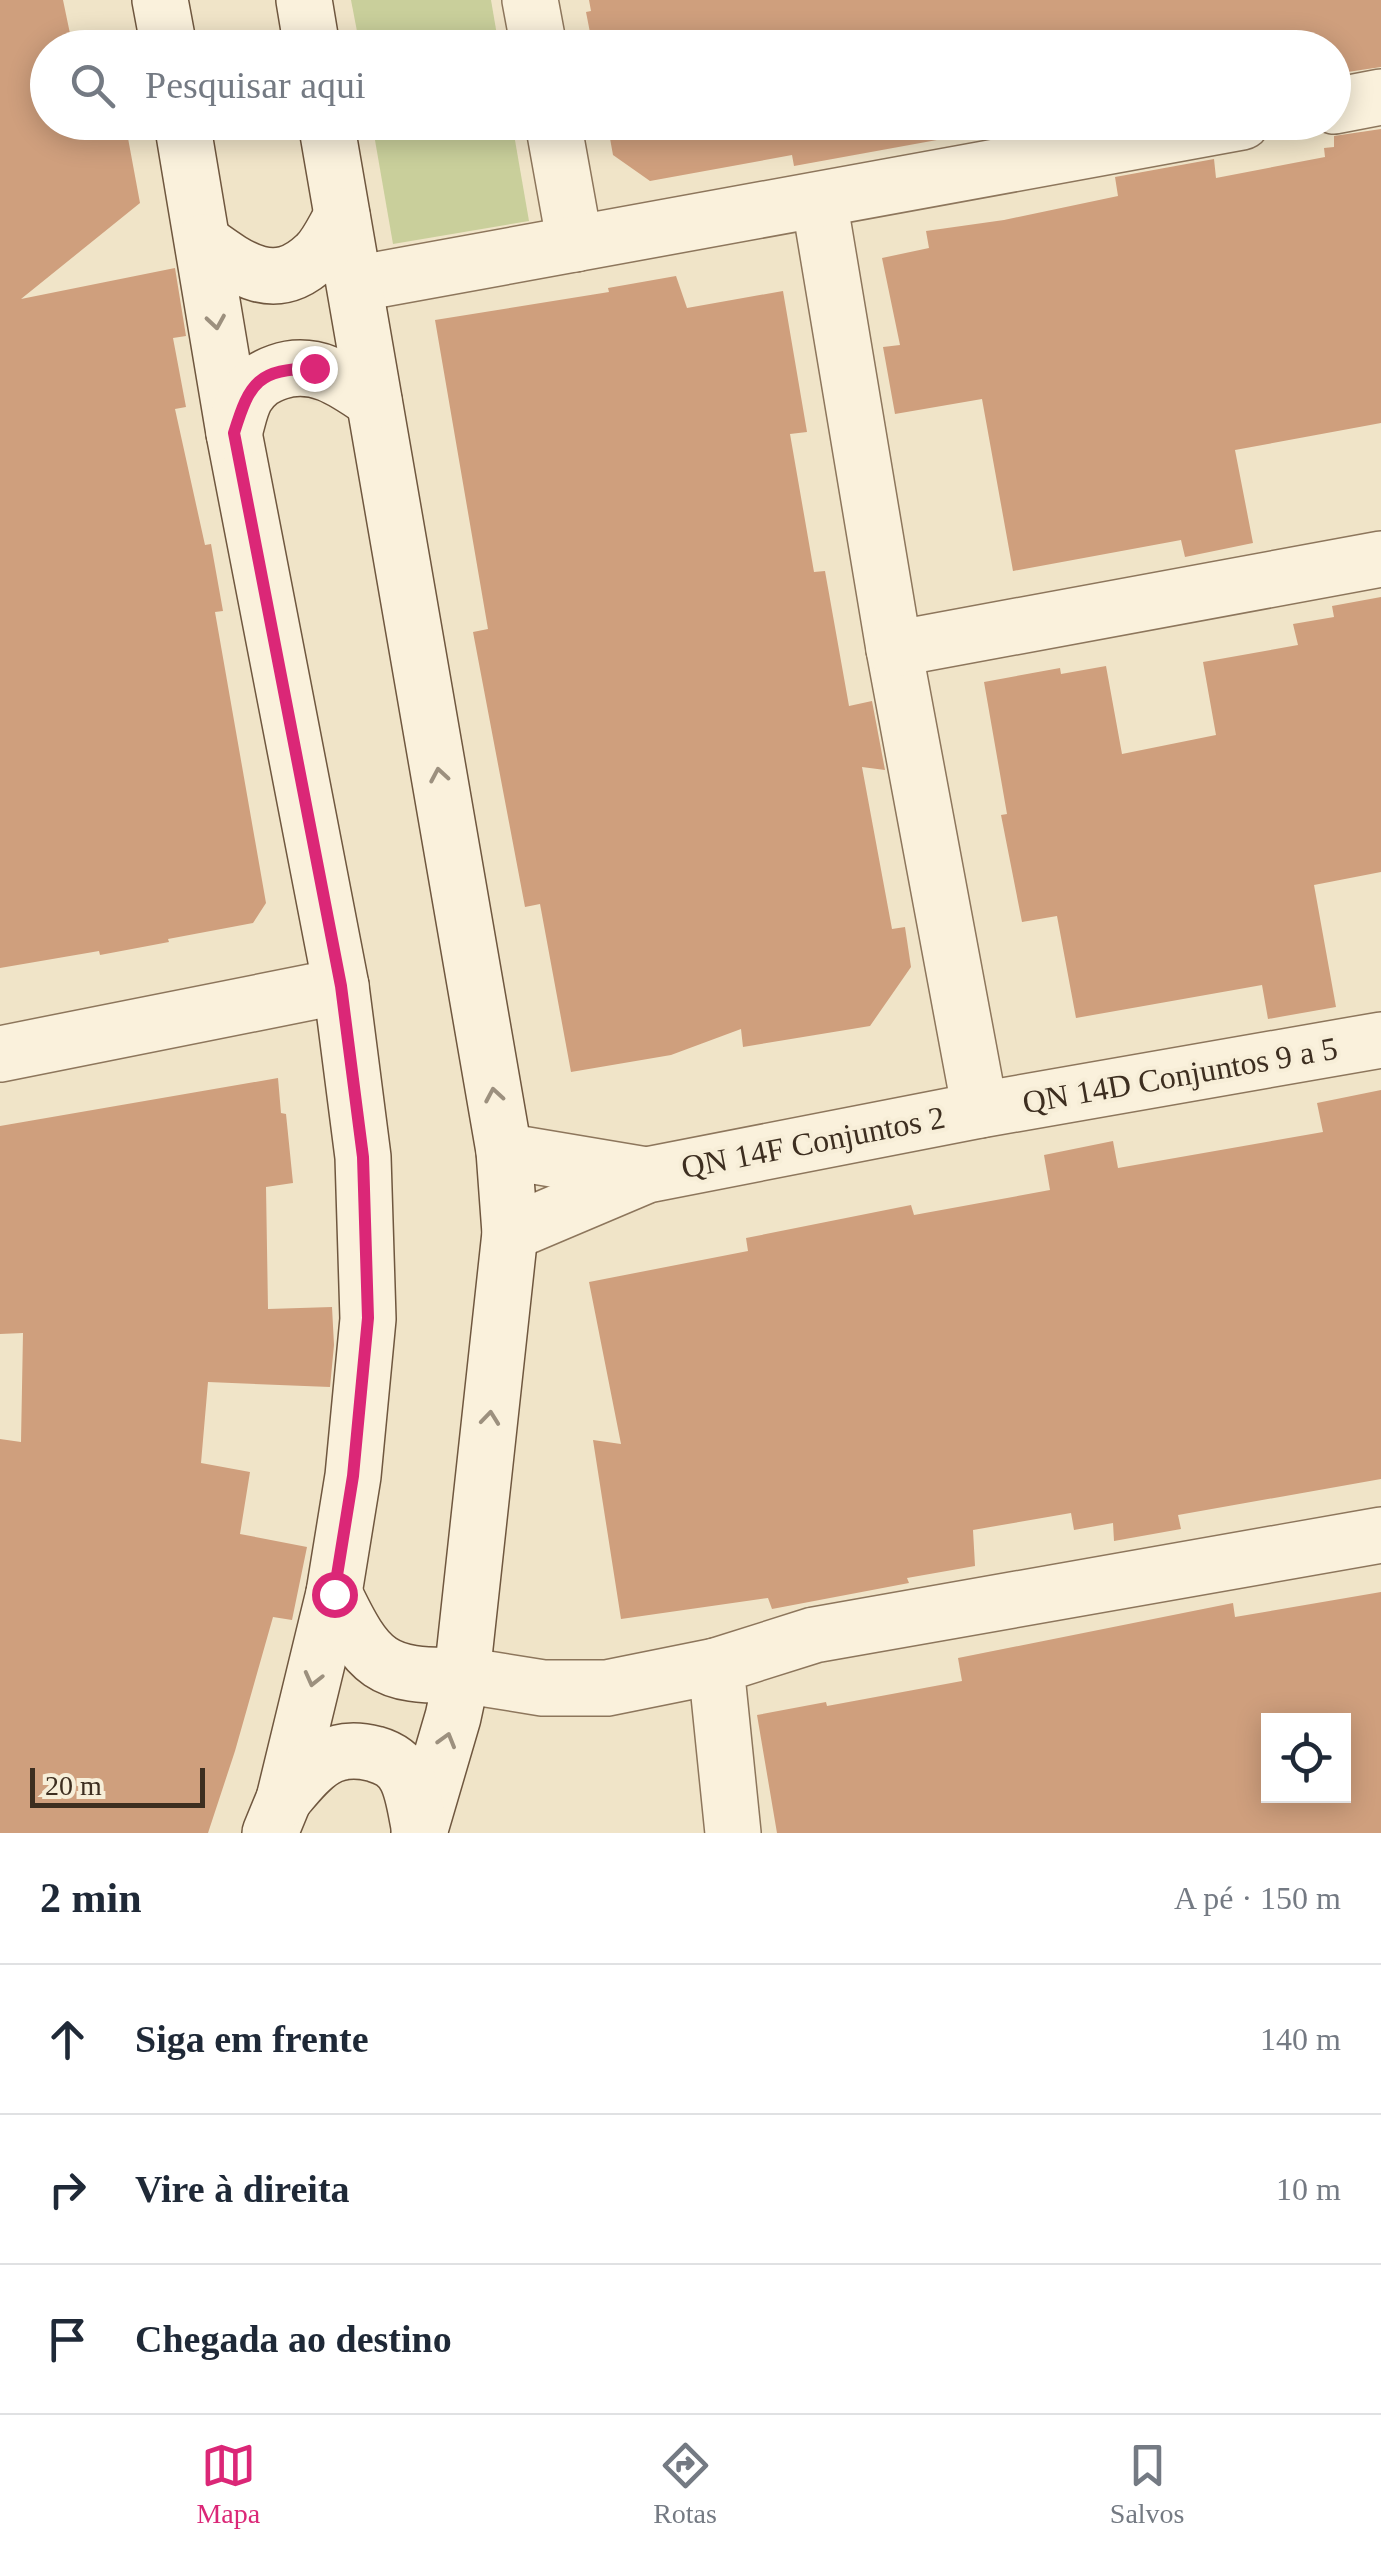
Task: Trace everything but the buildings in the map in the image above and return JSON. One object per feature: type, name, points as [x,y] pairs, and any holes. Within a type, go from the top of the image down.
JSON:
[{"type":"street","points":[[160,0],[166,30]]},
{"type":"street","points":[[304,0],[309,30]]},
{"type":"street","points":[[530,0],[536,30]]},
{"type":"street","points":[[1351,103],[1381,97]]},
{"type":"street","points":[[185,140],[234,433],[341,986],[363,1157],[368,1318],[353,1476],[334,1594],[277,1816]]},
{"type":"street","points":[[329,140],[504,1151],[510,1233],[462,1675],[454,1716],[419,1832]]},
{"type":"street","points":[[556,140],[575,244]]},
{"type":"street","points":[[354,284],[1144,140]]},
{"type":"street","points":[[819,200],[894,649],[980,1110]]},
{"type":"street","points":[[203,242],[246,272],[273,276],[300,268],[319,254],[342,216]]},
{"type":"street","points":[[234,433],[245,398],[253,388],[262,378],[286,369],[314,368],[342,379],[374,401]]},
{"type":"street","points":[[894,649],[1381,559]]},
{"type":"street","points":[[0,1054],[341,986]]},
{"type":"street","name":"QN 14D Conjuntos 9 a 5","points":[[980,1110],[1381,1040]]},
{"type":"street","name":"QN 14F Conjuntos 2","points":[[510,1233],[646,1174],[980,1110]]},
{"type":"street","name":"QN 14F Conjuntos 2","points":[[504,1151],[646,1174]]},
{"type":"street","points":[[334,1594],[354,1636],[372,1658],[387,1667],[543,1688],[607,1688],[716,1666],[814,1635],[1381,1534]]},
{"type":"street","points":[[716,1666],[733,1833]]},
{"type":"street","points":[[277,1816],[312,1766],[333,1753],[361,1751],[390,1758],[406,1778],[419,1832]]},
{"type":"green space","points":[[351,0],[491,0],[496,30],[357,30]]},
{"type":"green space","points":[[375,140],[515,140],[529,221],[393,244]]},
{"type":"route","points":[[314,368],[286,369],[262,378],[245,398],[234,433],[341,986],[363,1157],[368,1318],[353,1476],[334,1594]]}]
